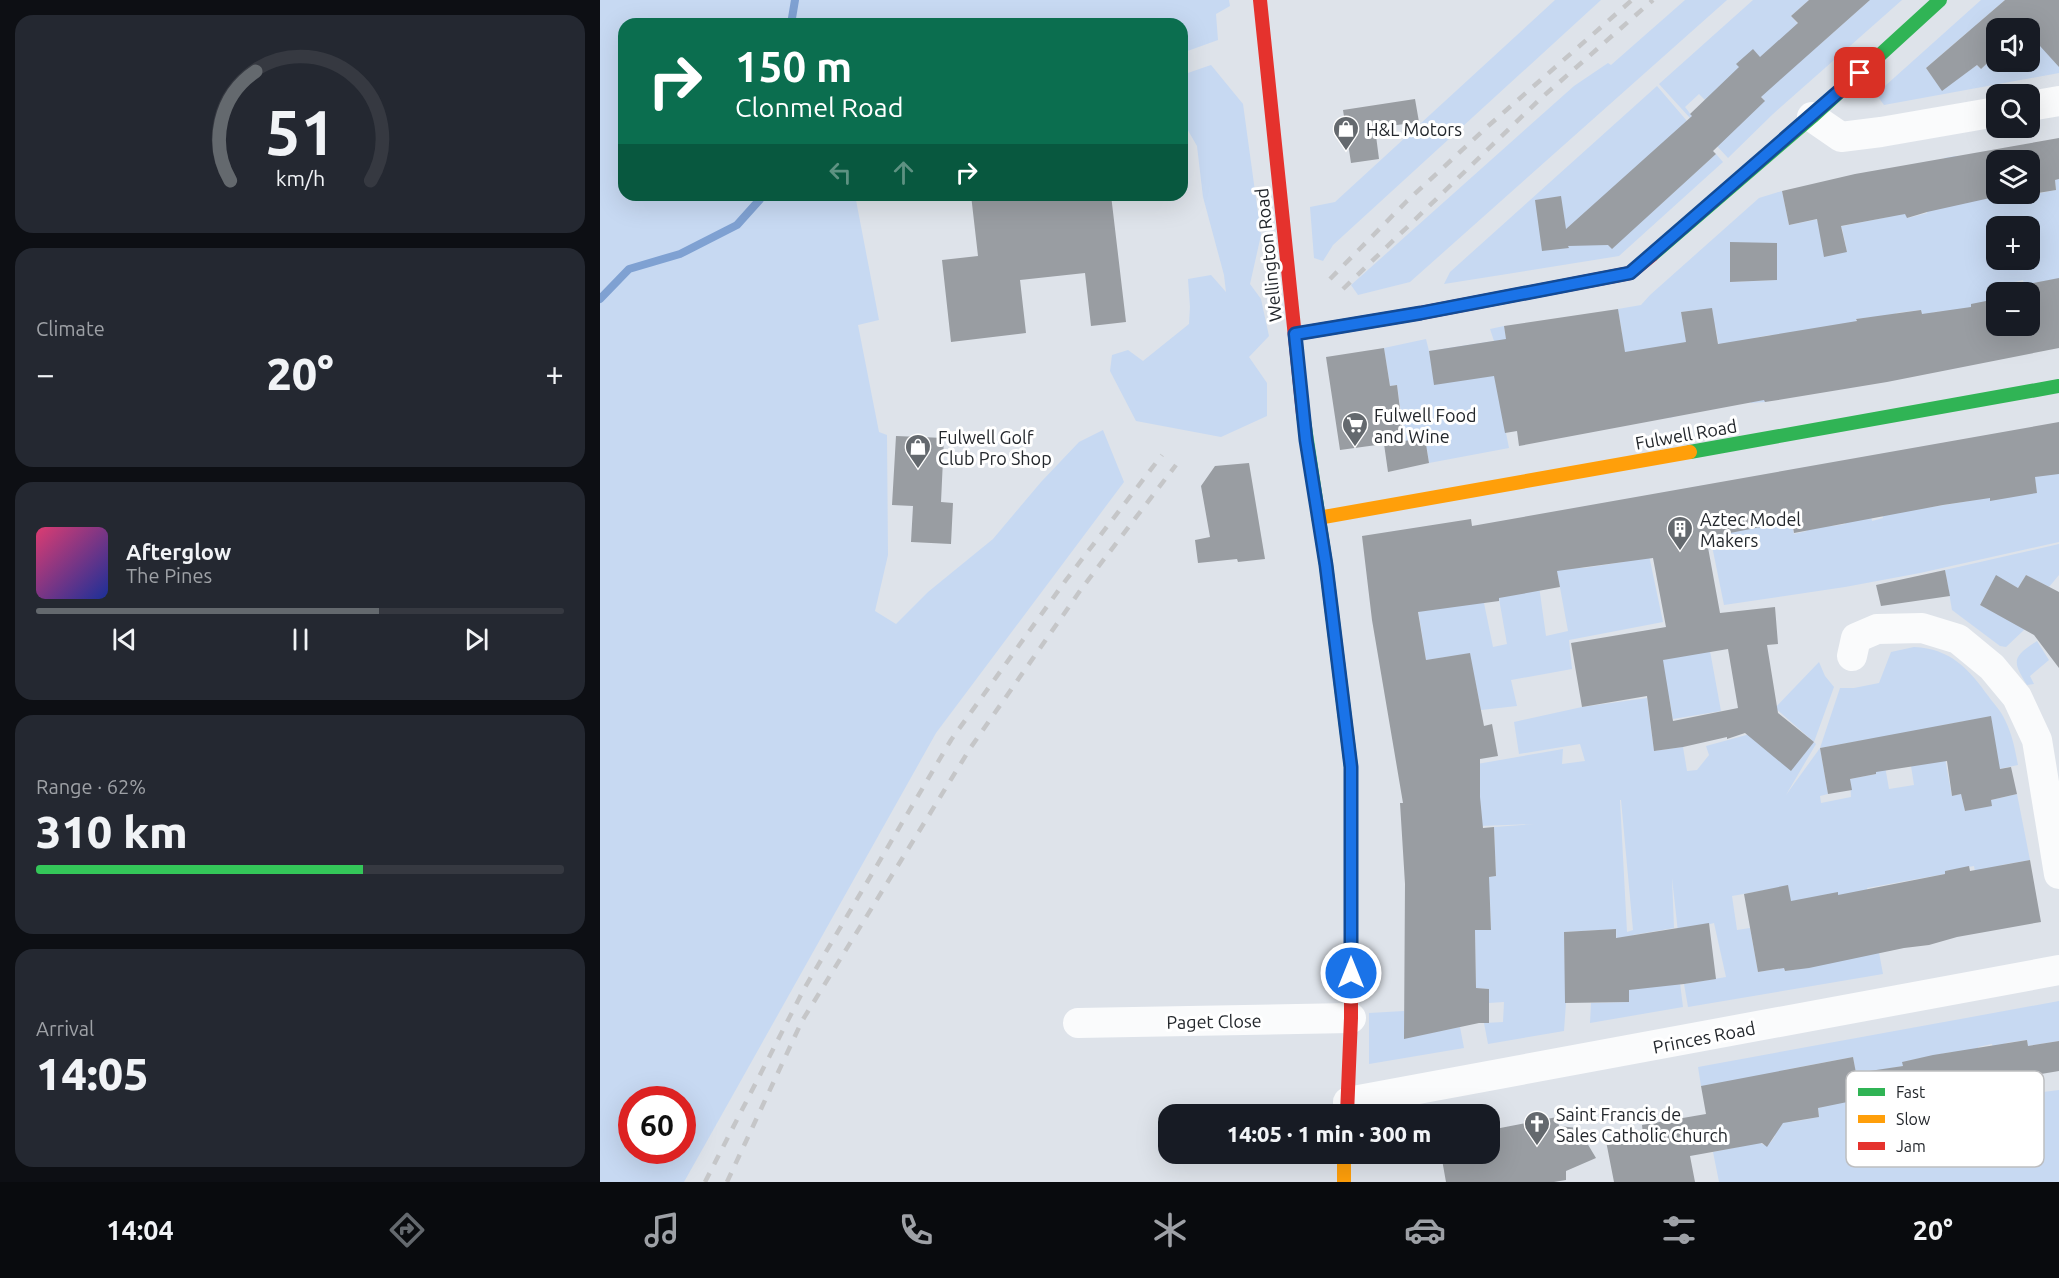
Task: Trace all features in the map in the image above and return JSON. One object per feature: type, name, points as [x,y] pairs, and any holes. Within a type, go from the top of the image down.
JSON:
[{"type":"street","name":"Wellington Road","points":[[1260,0],[1306,440],[1351,767],[1351,1018],[1348,1104]]},
{"type":"street","points":[[1295,334],[1421,313],[1630,273],[1812,117],[1940,0]]},
{"type":"street","points":[[2040,104],[2059,101]]},
{"type":"street","points":[[1812,117],[1841,137],[1986,114]]},
{"type":"street","name":"Fulwell Road","points":[[1318,518],[2059,386]]},
{"type":"street","points":[[1852,656],[1856,638],[1877,629],[1922,628],[1958,639],[1992,667],[2016,697],[2037,740],[2059,874]]},
{"type":"street","name":"Princes Road","points":[[1369,1104],[2059,970]]},
{"type":"street","name":"Paget Close","points":[[1078,1023],[1351,1018]]},
{"type":"street","points":[[1344,1164],[1344,1182]]},
{"type":"shaded area","points":[[600,0],[1229,0],[1230,6],[1216,14],[1218,40],[1188,51],[1188,18],[618,18],[618,201],[856,201],[879,320],[858,325],[879,432],[887,435],[888,555],[875,611],[896,624],[928,592],[993,539],[1041,482],[1079,442],[1103,430],[1124,482],[936,733],[696,1161],[696,1086],[618,1086],[618,1164],[694,1164],[684,1182],[600,1182]]},
{"type":"shaded area","points":[[1555,0],[1601,0],[1333,245],[1323,261],[1314,258],[1310,207],[1335,202]]},
{"type":"shaded area","points":[[1685,0],[1727,0],[1410,282],[1358,295],[1351,285],[1574,86],[1608,63],[1611,65]]},
{"type":"shaded area","points":[[1753,0],[1809,0],[1791,16],[1818,46],[1870,0],[1902,0],[1773,114],[1728,158],[1717,146],[1764,100],[1737,71],[1705,100],[1699,94],[1685,107],[1692,116],[1690,118],[1659,84]]},
{"type":"shaded area","points":[[1981,0],[2005,0],[1976,25],[1986,37],[1986,48],[1970,30],[1926,68],[1942,90],[1977,65],[1981,69],[1986,64],[1986,72],[2040,72],[2040,22],[2047,15],[2059,51],[2059,73],[1999,84],[1986,84],[1986,86],[1884,105],[1876,94]]},
{"type":"shaded area","points":[[1211,65],[1243,104],[1261,235],[1250,284],[1261,299],[1269,336],[1249,357],[1267,383],[1267,416],[1221,437],[1136,421],[1110,371],[1112,355],[1128,350],[1143,361],[1189,324],[1188,279],[1211,275],[1226,292],[1224,275],[1203,197],[1197,146],[1188,130],[1188,73]]},
{"type":"shaded area","points":[[1657,86],[1687,121],[1612,248],[1716,154],[1723,162],[1619,256],[1444,284],[1450,272]]},
{"type":"shaded area","points":[[1956,156],[1962,193],[1986,197],[1986,204],[2040,204],[2040,193],[2056,190],[2055,180],[2059,179],[2059,278],[2040,307],[2040,282],[2024,282],[2023,280],[1986,282],[1986,320],[1972,309],[1934,312],[1923,321],[1921,310],[1896,313],[1901,341],[1872,321],[1871,317],[1856,319],[1859,335],[1775,338],[1770,335],[1754,338],[1765,402],[1751,403],[1746,373],[1720,352],[1715,325],[1698,310],[1681,312],[1686,342],[1676,416],[1670,418],[1664,381],[1500,403],[1509,448],[1429,463],[1427,449],[1407,454],[1397,385],[1390,386],[1384,348],[1426,339],[1429,351],[1494,341],[1490,329],[1504,326],[1508,350],[1622,333],[1618,309],[1641,305],[1759,198],[1782,191],[1789,225],[1824,218],[1838,227],[1888,217],[1899,204],[1908,218],[1927,213],[1926,206],[1953,206],[1944,158]],"holes":[[[1842,228],[1847,252],[1820,232]],[[1730,243],[1777,252],[1777,280],[1730,282]]]},
{"type":"shaded area","points":[[2033,466],[2059,474],[2059,542],[1920,573],[1724,605],[1711,541],[1731,538],[1728,520],[1791,520],[1794,534],[1807,531],[1803,509],[1833,526],[1845,524],[1844,517],[1869,507],[1872,521],[1883,518],[1879,492],[1926,508],[1975,500],[1986,474],[1990,500],[2028,492],[2037,493]]},
{"type":"shaded area","points":[[2059,544],[2059,575],[2049,587],[2026,575],[2018,588],[1996,576],[1980,605],[2025,629],[2006,647],[2000,646],[1952,610],[1945,570]]},
{"type":"shaded area","points":[[1647,546],[1663,622],[1569,640],[1572,669],[1511,680],[1517,706],[1481,710],[1475,681],[1458,684],[1453,656],[1426,660],[1416,597],[1484,603],[1493,647],[1507,644],[1498,593],[1539,586],[1546,636],[1568,631],[1556,566],[1584,568],[1623,562]]},
{"type":"shaded area","points":[[2037,641],[2049,660],[2030,676],[2034,684],[2027,685],[2017,665],[2017,660],[2023,651]]},
{"type":"shaded area","points":[[1914,647],[1938,652],[1958,662],[1966,669],[1999,711],[2010,731],[2018,765],[1975,774],[1965,721],[1939,726],[1952,796],[1961,794],[1965,811],[1991,800],[2017,794],[2030,860],[2002,865],[1976,877],[1974,866],[1945,871],[1945,874],[1867,888],[1883,974],[1688,1007],[1684,984],[1726,977],[1714,923],[1678,932],[1672,878],[1674,928],[1633,935],[1639,988],[1680,983],[1683,1007],[1590,1023],[1591,1003],[1629,1002],[1627,952],[1617,952],[1616,929],[1564,932],[1566,1003],[1564,1031],[1488,1044],[1484,1023],[1503,1022],[1504,1002],[1489,1003],[1489,989],[1476,988],[1475,930],[1491,929],[1490,902],[1474,878],[1496,876],[1494,827],[1536,824],[1480,826],[1479,780],[1437,771],[1563,749],[1562,764],[1585,761],[1580,744],[1519,754],[1514,722],[1582,707],[1647,698],[1654,751],[1683,747],[1687,771],[1697,770],[1709,755],[1706,746],[1750,734],[1791,770],[1814,742],[1816,744],[1786,795],[1820,748],[1840,688],[1879,683],[1891,652]],"holes":[[[1880,738],[1911,766],[1914,785],[1889,789]],[[1870,739],[1876,774],[1850,779],[1851,797],[1821,803],[1820,796],[1828,794],[1820,748]],[[1620,800],[1633,930],[1627,932]],[[1788,886],[1797,969],[1785,971],[1784,968],[1758,972],[1750,928],[1737,930],[1732,896]],[[1837,893],[1842,915],[1828,964]]]},
{"type":"shaded area","points":[[1710,651],[1721,711],[1673,719],[1669,697],[1653,695],[1647,661]]},
{"type":"shaded area","points":[[1819,662],[1825,676],[1834,687],[1814,742],[1775,708]]},
{"type":"shaded area","points":[[2059,1001],[2059,1041],[2028,1046],[2027,1040],[2006,1043],[1995,1056],[1992,1044],[1978,1047],[1980,1060],[1951,1052],[1903,1062],[1903,1066],[1876,1071],[1855,1071],[1853,1057],[1784,1070],[1792,1122],[1819,1117],[1818,1108],[1846,1097],[1846,1167],[2044,1167],[2044,1092],[2059,1090],[2059,1182],[1719,1182],[1713,1152],[1738,1147],[1736,1130],[1764,1145],[1771,1142],[1775,1136],[1771,1116],[1701,1086],[1698,1067]]},
{"type":"shaded area","points":[[1404,1011],[1404,1038],[1460,1027],[1464,1048],[1369,1064],[1369,1013]]},
{"type":"building","points":[[1809,0],[1870,0],[1761,97],[1765,101],[1713,151],[1716,154],[1612,249],[1608,245],[1568,246],[1569,248],[1542,251],[1535,200],[1561,196],[1566,229],[1692,116],[1690,114],[1739,67],[1736,64],[1753,49],[1760,57],[1798,23],[1791,16]]},
{"type":"building","points":[[2005,0],[2059,0],[2059,67],[2040,46],[2040,18],[1986,18],[1986,64],[1981,69],[1977,65],[1942,91],[1926,68]]},
{"type":"building","points":[[1415,99],[1419,122],[1375,128],[1379,159],[1351,163],[1343,110]]},
{"type":"building","points":[[2059,138],[2059,179],[2055,180],[2056,190],[2040,193],[2040,150],[1991,150]]},
{"type":"building","points":[[1986,151],[1986,199],[1907,218],[1905,214],[1841,226],[1847,252],[1824,257],[1817,219],[1789,225],[1782,191],[1855,174]]},
{"type":"building","points":[[972,201],[1112,201],[1126,322],[1091,326],[1085,273],[1020,280],[1026,333],[951,342],[942,260],[978,256]]},
{"type":"building","points":[[1730,242],[1777,243],[1777,280],[1730,282]]},
{"type":"building","points":[[2059,278],[2059,348],[1887,382],[1765,402],[1764,400],[1519,446],[1517,431],[1505,433],[1494,376],[1434,385],[1429,351],[1506,339],[1504,326],[1618,309],[1625,352],[1686,342],[1681,312],[1712,308],[1718,344],[1857,321],[1856,319],[1921,310],[1922,314],[1971,307],[1971,304],[1986,301],[1986,336],[2040,336],[2038,282]]},
{"type":"building","points":[[1384,348],[1390,386],[1397,385],[1404,441],[1425,438],[1429,463],[1388,472],[1384,444],[1340,450],[1326,357]]},
{"type":"building","points":[[2059,422],[2059,474],[2035,477],[2037,493],[1990,501],[1990,498],[1943,505],[1794,533],[1792,521],[1730,533],[1731,538],[1707,542],[1720,613],[1775,607],[1778,644],[1767,645],[1778,713],[1814,742],[1791,771],[1745,733],[1727,739],[1727,737],[1654,751],[1647,696],[1582,707],[1571,643],[1666,627],[1653,558],[1557,571],[1560,587],[1499,598],[1499,601],[1418,612],[1426,660],[1470,653],[1484,726],[1492,724],[1498,756],[1480,759],[1480,797],[1483,828],[1494,827],[1496,876],[1489,877],[1491,930],[1475,930],[1476,988],[1489,989],[1489,1023],[1479,1023],[1404,1039],[1405,884],[1400,803],[1403,803],[1372,620],[1362,536],[1471,519],[1472,526]],"holes":[[[1728,649],[1738,708],[1673,721],[1663,660]]]},
{"type":"building","name":"Fulwell Golf Club Pro Shop","points":[[896,436],[944,438],[941,502],[953,503],[951,544],[911,542],[913,506],[892,505]]},
{"type":"building","points":[[1249,463],[1265,559],[1198,563],[1195,540],[1210,537],[1201,486],[1215,466]]},
{"type":"building","points":[[1945,570],[1950,596],[1881,606],[1876,585]]},
{"type":"building","points":[[1996,575],[2018,588],[2026,575],[2059,592],[2059,668],[2034,635],[1980,605]]},
{"type":"building","points":[[1991,716],[2000,769],[2011,767],[2017,794],[1991,800],[1992,806],[1965,811],[1961,794],[1952,796],[1947,761],[1876,772],[1876,774],[1850,779],[1852,790],[1828,794],[1820,748]]},
{"type":"building","points":[[2030,860],[2041,922],[1809,968],[1785,971],[1784,968],[1758,972],[1744,894],[1788,885],[1791,901],[1838,892],[1838,895],[1945,874],[1945,871],[1969,866],[1970,871]]},
{"type":"building","points":[[1709,923],[1716,979],[1629,990],[1629,1002],[1565,1003],[1564,932],[1616,929],[1616,938]]},
{"type":"building","points":[[2027,1040],[2028,1046],[2059,1041],[2059,1071],[2044,1074],[2044,1071],[1869,1071],[1903,1066],[1902,1062]]},
{"type":"building","points":[[1853,1057],[1856,1071],[1846,1071],[1846,1102],[1818,1108],[1819,1117],[1783,1123],[1767,1147],[1762,1143],[1690,1156],[1695,1182],[1614,1182],[1606,1141],[1643,1135],[1642,1125],[1706,1114],[1701,1086]]},
{"type":"building","name":"Saint Francis de Sales Catholic Church","points":[[1557,1117],[1559,1126],[1578,1128],[1596,1158],[1566,1171],[1566,1180],[1554,1182],[1446,1182],[1443,1164],[1500,1164],[1500,1128]]},
{"type":"waterway","points":[[792,18],[795,0]]},
{"type":"waterway","points":[[600,299],[629,269],[680,254],[737,225],[759,201]]},
{"type":"railway","points":[[1330,279],[1407,201],[1487,127],[1632,0]]},
{"type":"railway","points":[[1343,289],[1539,100],[1653,0]]},
{"type":"railway","points":[[705,1182],[804,989],[951,740],[1066,580],[1162,455]]},
{"type":"railway","points":[[727,1182],[802,1021],[971,747],[1082,588],[1176,465]]},
{"type":"traffic: fast","points":[[1652,255],[1812,117],[1940,0]]},
{"type":"traffic: fast","points":[[1690,452],[2059,386]]},
{"type":"traffic: fast","points":[[1303,414],[1326,565],[1351,767],[1351,837]]},
{"type":"traffic: slow","points":[[1318,518],[1690,452]]},
{"type":"traffic: slow","points":[[1344,1164],[1344,1182]]},
{"type":"traffic: jam","points":[[1260,0],[1303,414]]},
{"type":"traffic: jam","points":[[1295,334],[1421,313],[1630,273],[1652,255]]},
{"type":"traffic: jam","points":[[1347,1104],[1351,1018],[1351,837]]},
{"type":"place","name":"H&L Motors","points":[[1346,152]]},
{"type":"place","name":"Fulwell Food and Wine","points":[[1355,448]]},
{"type":"place","name":"Fulwell Golf Club Pro Shop","points":[[918,470]]},
{"type":"place","name":"Aztec Model Makers","points":[[1680,552]]},
{"type":"place","name":"Saint Francis de Sales Catholic Church","points":[[1537,1147]]},
{"type":"route","points":[[1351,973],[1351,767],[1326,565],[1306,440],[1295,334],[1421,313],[1630,273],[1860,73]]}]
